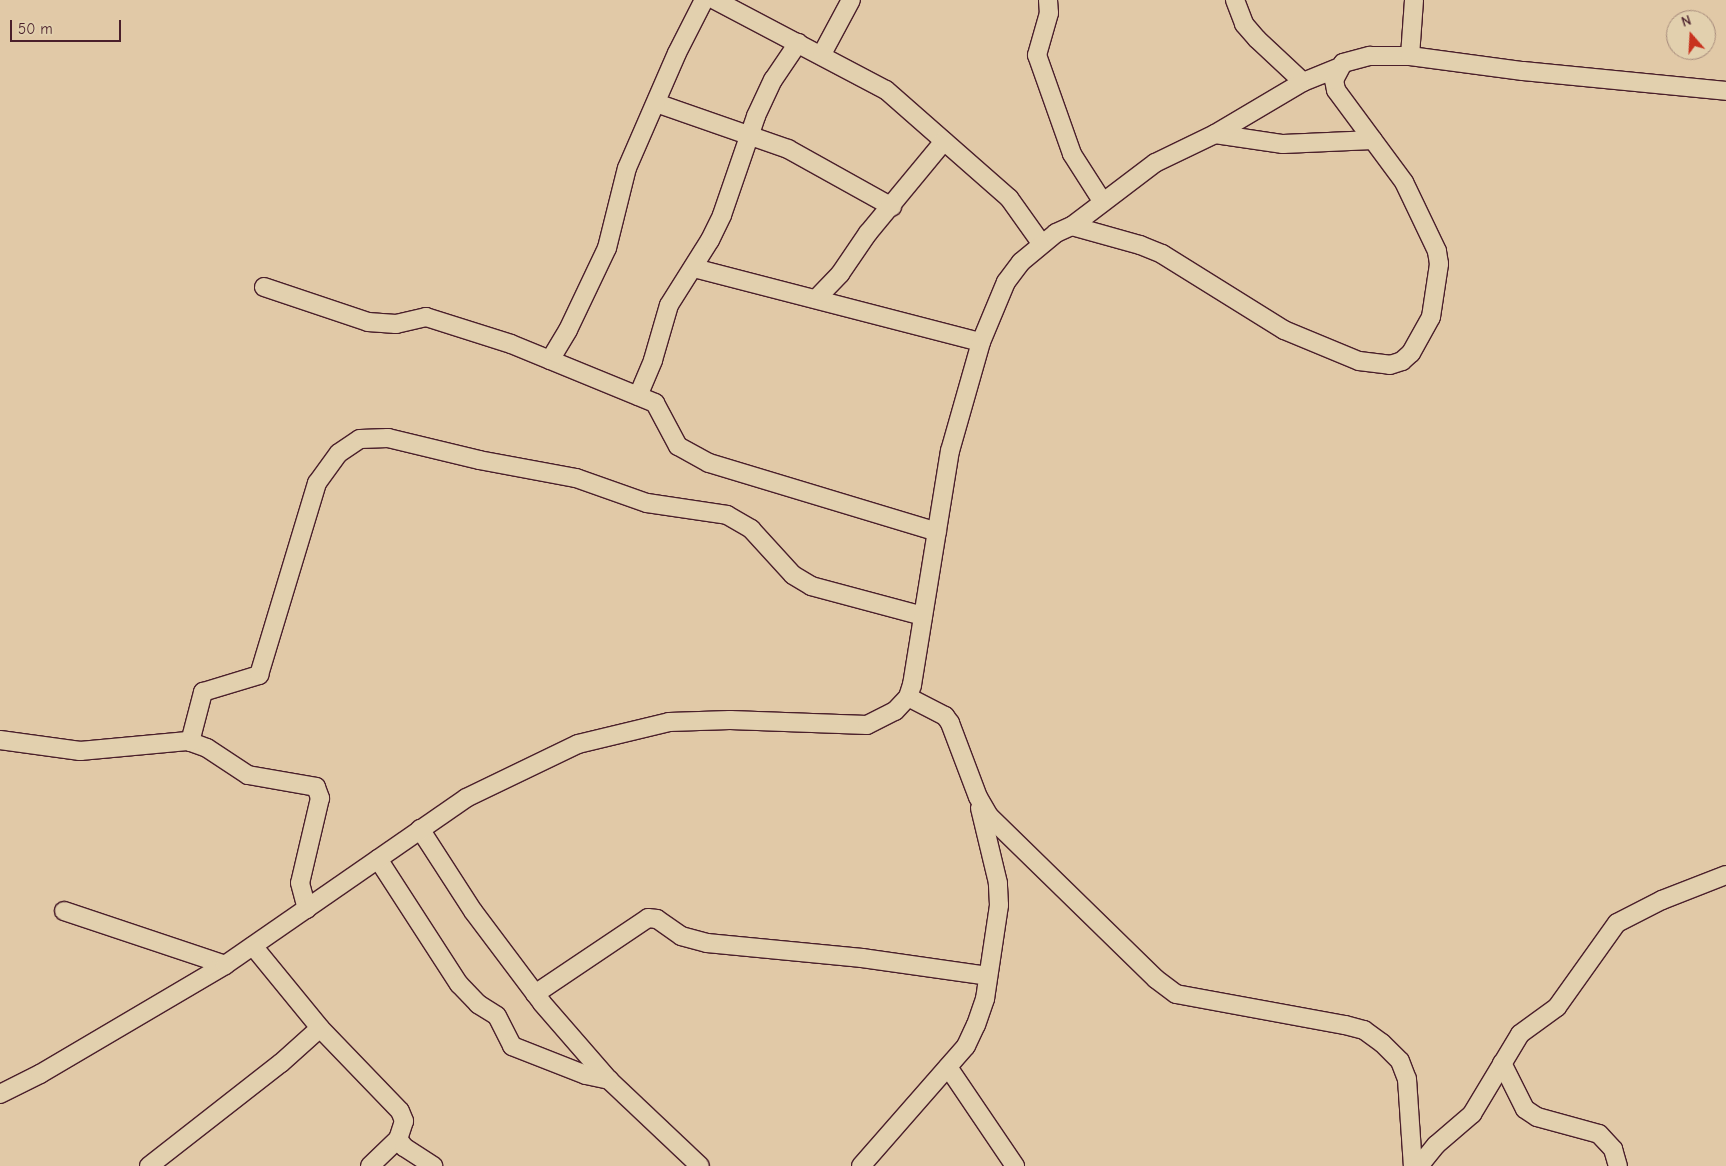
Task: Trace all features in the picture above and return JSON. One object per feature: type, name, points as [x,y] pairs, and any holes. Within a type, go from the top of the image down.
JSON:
[{"type":"street","points":[[550,360],[568,330],[606,248],[622,182],[704,0]]},
{"type":"street","points":[[715,0],[822,54],[886,90],[1009,198],[1041,243]]},
{"type":"street","points":[[822,54],[851,0]]},
{"type":"street","points":[[1048,0],[1049,13],[1037,55],[1072,154],[1102,200]]},
{"type":"street","points":[[1234,0],[1244,24],[1257,40],[1303,82]]},
{"type":"street","points":[[1410,56],[1414,0]]},
{"type":"street","points":[[638,396],[653,360],[669,305],[694,268],[722,216],[748,136],[773,80],[798,43]]},
{"type":"street","points":[[0,1094],[40,1074],[225,965],[466,798],[527,766],[578,744],[615,733],[669,722],[712,720],[867,725],[895,711],[908,697],[956,424],[981,342],[1006,282],[1041,243],[1072,226],[1102,200],[1154,164],[1215,134],[1303,82],[1337,68],[1354,58],[1410,56],[1523,71],[1726,90]]},
{"type":"street","points":[[1072,226],[1162,254],[1284,330],[1359,361],[1390,365],[1402,361],[1411,353],[1431,317],[1439,264],[1433,238],[1415,201],[1336,90],[1337,68]]},
{"type":"street","points":[[656,103],[788,149],[892,207]]},
{"type":"street","points":[[1215,134],[1283,144],[1373,140]]},
{"type":"street","points":[[816,299],[840,274],[944,141]]},
{"type":"street","points":[[694,268],[981,342]]},
{"type":"street","points":[[264,287],[385,325],[426,317],[441,320],[550,360],[655,403],[661,410],[672,438],[688,453],[709,463],[937,532]]},
{"type":"street","points":[[190,742],[203,692],[259,675],[317,482],[339,452],[360,439],[388,438],[479,460],[576,478],[647,503],[727,515],[751,529],[793,575],[811,586],[923,616]]},
{"type":"street","points":[[861,1166],[966,1046],[976,1025],[988,976],[999,905],[998,883],[978,797],[950,723],[945,716],[908,697]]},
{"type":"street","points":[[0,740],[80,751],[190,742],[207,748],[248,775],[310,784],[319,792],[300,883],[307,909]]},
{"type":"street","points":[[978,797],[989,816],[1009,836],[1156,980],[1176,994],[1345,1025],[1364,1030],[1382,1043],[1400,1061],[1407,1079],[1413,1166]]},
{"type":"street","points":[[420,829],[473,911],[535,994],[609,1080],[700,1166]]},
{"type":"street","points":[[378,859],[459,984],[478,1004],[497,1016],[512,1046],[586,1076],[609,1080]]},
{"type":"street","points":[[1419,1166],[1436,1145],[1472,1114],[1502,1063],[1527,1026],[1549,1016],[1617,923],[1662,900],[1726,874]]},
{"type":"street","points":[[64,911],[225,965]]},
{"type":"street","points":[[535,994],[648,918],[657,919],[681,936],[707,943],[862,958],[988,976]]},
{"type":"street","points":[[253,946],[320,1028],[393,1101],[404,1121],[398,1138],[370,1166]]},
{"type":"street","points":[[149,1166],[281,1063],[320,1028]]},
{"type":"street","points":[[1502,1063],[1525,1109],[1537,1117],[1599,1134],[1613,1148],[1618,1166]]},
{"type":"street","points":[[948,1067],[1015,1166]]},
{"type":"street","points":[[398,1138],[404,1147],[433,1166]]}]
